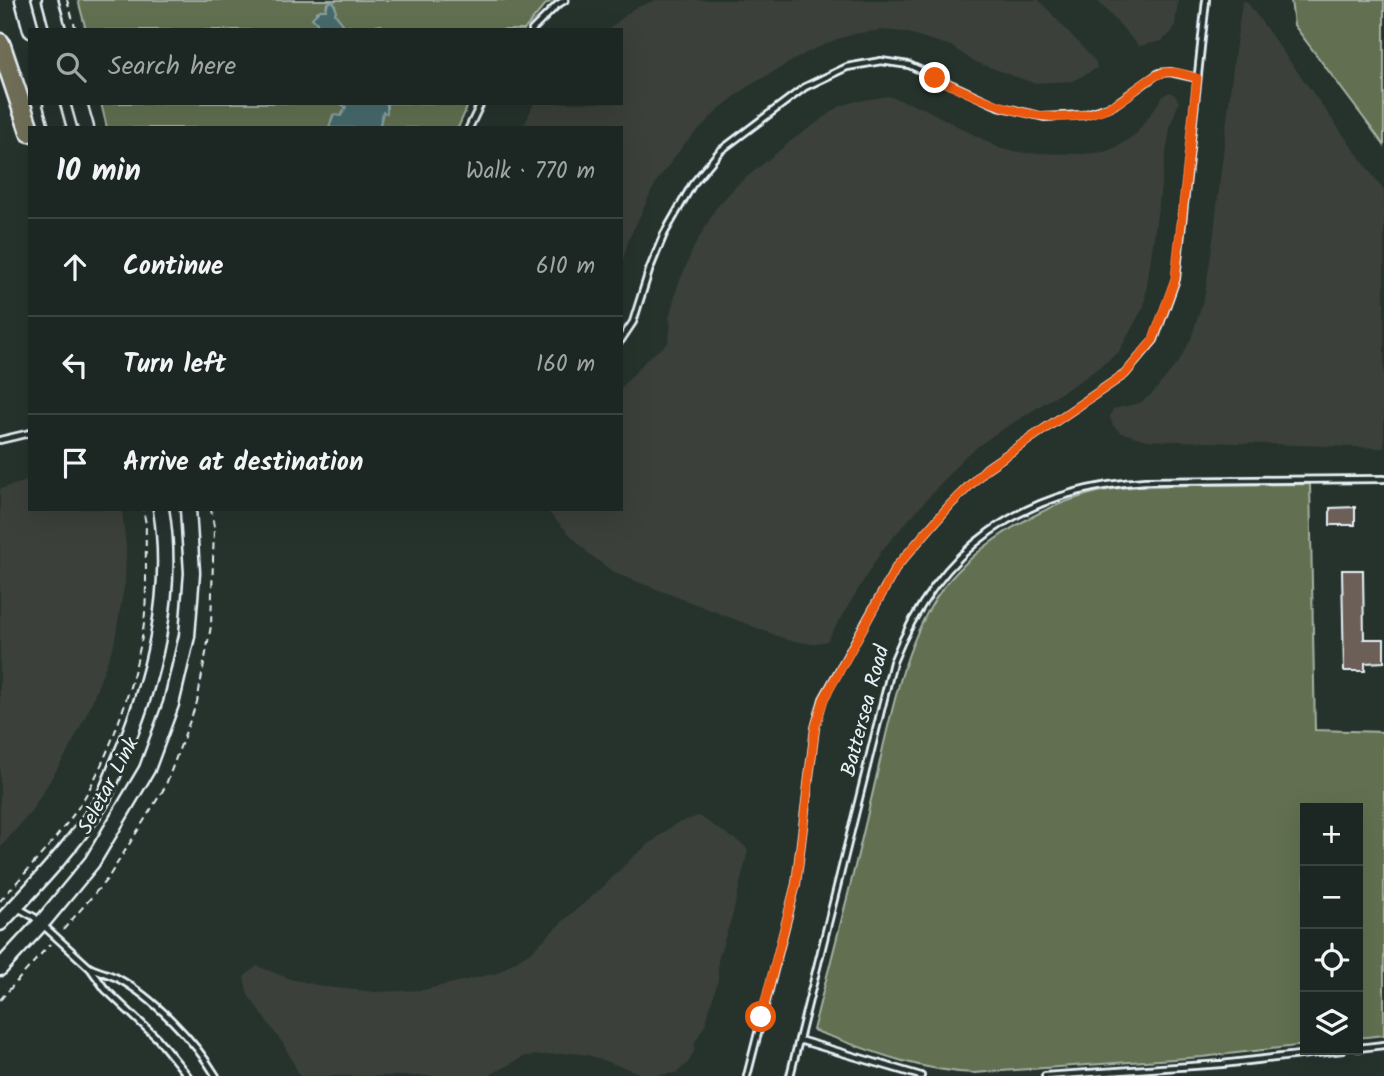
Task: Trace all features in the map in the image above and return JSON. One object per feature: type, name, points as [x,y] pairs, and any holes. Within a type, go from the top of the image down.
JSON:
[{"type":"highway","points":[[0,43],[28,126]]},
{"type":"main road","points":[[23,0],[30,28]]},
{"type":"main road","points":[[50,0],[57,28]]},
{"type":"main road","points":[[51,105],[56,124]]},
{"type":"main road","points":[[80,108],[85,126]]},
{"type":"main road","name":"Seletar Link","points":[[0,923],[62,853],[101,802],[137,720],[152,669],[162,604],[164,566],[161,511]]},
{"type":"main road","name":"Seletar Link","points":[[0,968],[92,862],[147,769],[171,704],[187,636],[192,573],[188,511]]},
{"type":"lane","points":[[533,28],[565,0]]},
{"type":"lane","points":[[747,1076],[796,884],[815,728],[824,699],[897,566],[950,505],[987,468],[1125,374],[1153,340],[1175,279],[1206,0]]},
{"type":"lane","points":[[623,337],[634,322],[650,268],[664,234],[692,186],[720,151],[806,87],[847,67],[881,61],[909,65],[998,106],[1044,117],[1083,115],[1114,105],[1159,73],[1170,72],[1197,78]]},
{"type":"lane","points":[[470,126],[480,105]]},
{"type":"lane","points":[[0,440],[28,433]]},
{"type":"lane","name":"Battersea Road","points":[[790,1076],[893,662],[906,629],[926,596],[950,566],[1004,521],[1063,495],[1113,483],[1384,480]]},
{"type":"lane","points":[[15,907],[22,909],[90,968],[105,989],[157,1038],[188,1076]]},
{"type":"lane","points":[[90,968],[117,978],[146,998],[187,1037],[216,1076]]},
{"type":"lane","points":[[799,1040],[920,1076]]},
{"type":"lane","points":[[1363,1047],[1384,1045]]},
{"type":"lane","points":[[1045,1076],[1222,1065],[1302,1055]]},
{"type":"path","points":[[67,0],[75,28]]},
{"type":"path","points":[[0,901],[44,852],[77,809],[108,750],[134,677],[143,629],[146,524],[143,511]]},
{"type":"shaded area","points":[[656,0],[1039,0],[1096,62],[1097,68],[1073,81],[1033,83],[973,61],[951,46],[905,32],[882,30],[837,39],[806,53],[747,87],[719,109],[686,142],[656,182],[629,239],[623,259],[623,126],[524,126],[533,105],[623,105],[623,28],[610,28],[633,9]]},
{"type":"shaded area","points":[[1097,0],[1178,0],[1175,25],[1162,41],[1139,46]]},
{"type":"shaded area","points":[[1244,1],[1384,191],[1384,448],[1148,440],[1122,433],[1113,426],[1110,417],[1113,409],[1140,403],[1152,394],[1179,361],[1191,339],[1205,294],[1234,58]]},
{"type":"shaded area","points":[[1170,92],[1179,102],[1171,123],[1144,306],[1118,353],[965,456],[882,550],[827,641],[812,644],[788,640],[615,573],[589,554],[547,511],[623,511],[623,386],[647,359],[668,343],[671,325],[669,318],[678,285],[694,247],[716,208],[736,186],[791,141],[839,107],[888,96],[923,108],[1001,149],[1026,153],[1084,154],[1104,152],[1119,146],[1137,133],[1164,95]]},
{"type":"shaded area","points":[[28,481],[28,511],[122,511],[126,547],[125,582],[114,644],[89,709],[69,750],[30,813],[0,848],[0,489]]},
{"type":"shaded area","points":[[699,816],[745,846],[748,851],[718,960],[718,980],[705,1025],[695,1042],[688,1063],[676,1073],[648,1076],[588,1055],[572,1053],[525,1056],[488,1076],[300,1076],[284,1045],[248,995],[244,977],[257,966],[290,979],[326,987],[375,992],[423,990],[497,973],[532,951],[635,855],[675,824]]},
{"type":"green space","points":[[78,0],[553,0],[545,5],[526,28],[384,28],[381,25],[376,28],[343,28],[335,14],[334,3],[327,4],[326,10],[316,12],[317,28],[85,28]]},
{"type":"green space","points":[[1291,0],[1384,0],[1384,145],[1294,25]]},
{"type":"green space","points":[[101,105],[346,107],[341,116],[333,115],[330,126],[107,126]]},
{"type":"green space","points":[[387,105],[468,105],[459,126],[380,126],[383,112],[387,112]]},
{"type":"green space","points":[[1310,484],[1315,730],[1384,732],[1384,1035],[1363,1037],[1363,803],[1300,803],[1300,1046],[1202,1057],[974,1073],[912,1064],[813,1030],[896,694],[916,637],[943,588],[974,555],[993,541],[1033,516],[1055,506],[1098,492],[1122,488]]},
{"type":"water","points":[[333,1],[335,14],[343,28],[317,28],[317,23],[312,18],[320,10],[326,10],[328,3]]},
{"type":"water","points":[[343,105],[387,105],[387,113],[383,112],[380,126],[330,126],[334,115],[341,116],[346,107]]},
{"type":"building","points":[[1355,507],[1355,525],[1330,525],[1330,508]]},
{"type":"building","points":[[1342,570],[1363,570],[1364,639],[1384,639],[1384,662],[1365,663],[1365,671],[1344,671]]},
{"type":"route","points":[[761,1017],[796,884],[819,713],[824,699],[897,566],[950,505],[987,468],[1125,374],[1153,340],[1175,279],[1197,78],[1170,72],[1159,73],[1114,105],[1083,115],[1044,117],[998,106],[935,78]]}]
